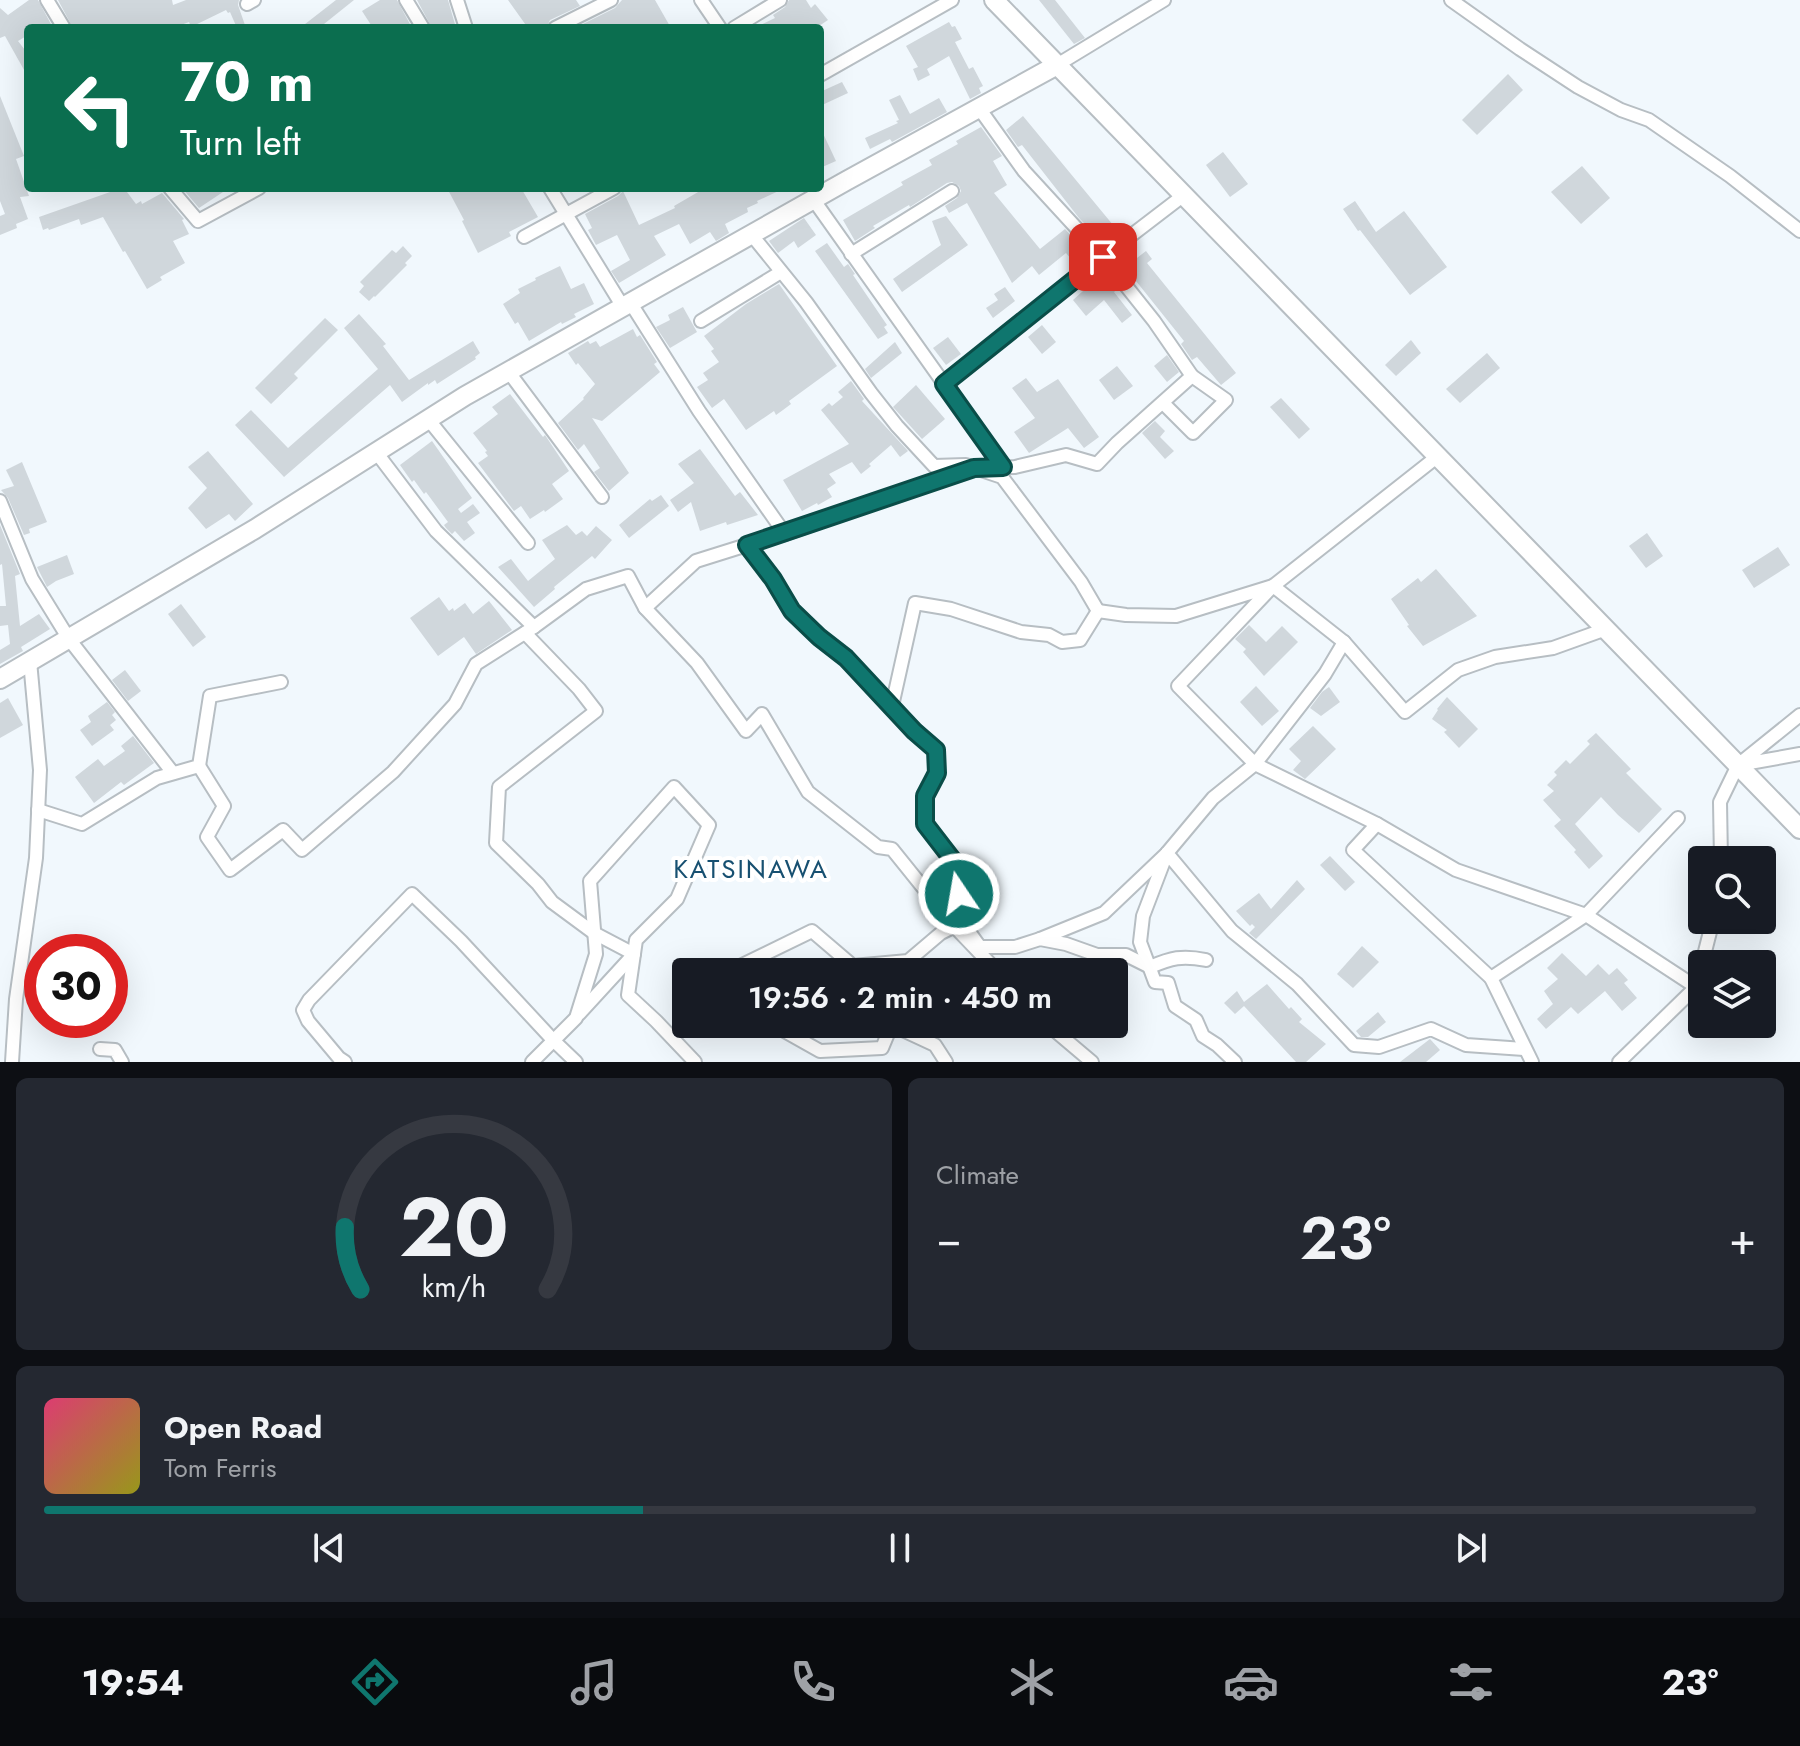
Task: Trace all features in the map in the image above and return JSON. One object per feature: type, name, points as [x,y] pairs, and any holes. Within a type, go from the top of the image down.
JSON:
[{"type":"street","points":[[47,0],[62,24]]},
{"type":"street","points":[[406,0],[421,24]]},
{"type":"street","points":[[457,0],[465,24]]},
{"type":"street","points":[[563,24],[611,0]]},
{"type":"street","points":[[701,0],[717,24]]},
{"type":"street","points":[[741,24],[780,0]]},
{"type":"street","points":[[824,73],[952,0]]},
{"type":"street","points":[[994,0],[1800,829]]},
{"type":"street","points":[[824,187],[979,108],[1164,0]]},
{"type":"street","points":[[1451,0],[1578,87],[1621,110],[1649,120],[1730,176],[1800,231]]},
{"type":"street","points":[[979,108],[1024,171],[1103,257],[1154,321],[1192,376],[1226,400],[1193,433],[1163,403]]},
{"type":"street","points":[[851,254],[952,191]]},
{"type":"street","points":[[173,192],[198,221],[252,192]]},
{"type":"street","points":[[552,192],[785,534]]},
{"type":"street","points":[[524,237],[607,192]]},
{"type":"street","points":[[944,384],[1184,195]]},
{"type":"street","points":[[0,679],[255,529],[508,371],[751,234],[807,196],[1003,467]]},
{"type":"street","points":[[751,234],[806,302],[897,426],[934,466],[966,465],[1002,477],[1081,582],[1098,611]]},
{"type":"street","points":[[701,321],[781,272]]},
{"type":"street","points":[[508,371],[602,497]]},
{"type":"street","points":[[645,608],[696,561],[785,534],[974,468],[1015,467],[1066,455],[1097,464],[1192,376]]},
{"type":"street","points":[[428,419],[528,543]]},
{"type":"street","points":[[376,452],[436,531],[529,630],[596,711],[499,787],[496,843],[552,902],[594,933],[634,954]]},
{"type":"street","points":[[1438,456],[1273,586],[1178,686],[1255,764],[1377,824],[1456,870],[1586,915],[1688,982]]},
{"type":"street","points":[[0,501],[32,579],[69,639],[173,773]]},
{"type":"street","points":[[747,545],[792,611],[846,658],[936,750],[937,773],[925,796],[925,824],[962,872],[958,924],[980,947],[1015,947],[1104,913],[1167,853],[1213,798],[1255,764],[1325,674],[1344,642]]},
{"type":"street","points":[[281,682],[210,696],[199,766],[224,806],[207,837],[230,870],[283,830],[302,850],[393,772],[455,704],[476,664],[586,589],[628,576],[645,608],[697,663],[746,731],[762,714],[808,792],[878,847],[892,849],[986,958]]},
{"type":"street","points":[[1098,611],[1176,616],[1273,586]]},
{"type":"street","points":[[1273,586],[1344,642],[1405,712],[1458,670],[1495,657],[1553,648],[1606,629]]},
{"type":"street","points":[[892,706],[915,603],[951,609],[1021,632],[1049,635],[1062,642],[1080,640],[1098,611]]},
{"type":"street","points":[[12,1062],[16,999],[36,858],[40,770],[30,661]]},
{"type":"street","points":[[1721,846],[1720,802],[1738,765],[1800,715]]},
{"type":"street","points":[[1738,765],[1800,754]]},
{"type":"street","points":[[38,810],[82,824],[157,778],[199,766]]},
{"type":"street","points":[[576,1018],[596,954],[590,881],[674,787],[709,825],[677,899],[636,940],[628,995],[695,1062]]},
{"type":"street","points":[[1491,978],[1586,915],[1678,818]]},
{"type":"street","points":[[1377,824],[1353,850],[1491,978],[1532,1062]]},
{"type":"street","points":[[1167,853],[1143,916],[1140,942],[1155,982],[1168,983],[1175,1006],[1196,1020],[1203,1036],[1235,1062]]},
{"type":"street","points":[[1167,853],[1232,931],[1297,984],[1354,1045],[1379,1047],[1431,1029],[1466,1045],[1524,1049]]},
{"type":"street","points":[[345,1062],[308,1021],[303,1010],[309,1000],[412,894],[576,1062]]},
{"type":"street","points":[[912,958],[941,933],[958,924]]},
{"type":"street","points":[[757,958],[812,931],[844,958]]},
{"type":"street","points":[[1040,939],[1097,955],[1126,955],[1150,967],[1171,958],[1190,956],[1206,960]]},
{"type":"street","points":[[532,1062],[634,954]]},
{"type":"street","points":[[1619,1062],[1688,995]]},
{"type":"street","points":[[793,1038],[822,1057],[882,1048],[886,1038]]},
{"type":"street","points":[[920,1038],[935,1045],[946,1062]]},
{"type":"street","points":[[1064,1038],[1092,1062]]},
{"type":"street","points":[[100,1049],[115,1050],[122,1062]]},
{"type":"building","points":[[29,0],[38,0],[51,24],[24,24],[24,37],[18,41],[24,49],[24,70],[5,36],[0,38],[0,8],[8,15]]},
{"type":"building","points":[[58,0],[172,0],[173,5],[186,0],[239,0],[245,24],[235,24],[226,10],[197,24],[71,24]]},
{"type":"building","points":[[336,0],[354,0],[324,24],[305,24]]},
{"type":"building","points":[[380,0],[397,0],[410,24],[370,24],[362,11]]},
{"type":"building","points":[[417,0],[448,0],[455,24],[430,24]]},
{"type":"building","points":[[508,0],[576,0],[580,6],[550,20],[548,24],[525,24]]},
{"type":"building","points":[[622,0],[655,0],[669,24],[583,24],[615,8]]},
{"type":"building","points":[[789,0],[806,0],[811,8],[815,4],[828,20],[822,24],[762,24],[775,18],[773,15]]},
{"type":"building","points":[[1039,0],[1055,0],[1085,38],[1074,44]]},
{"type":"building","points":[[949,22],[962,39],[955,42],[969,69],[973,67],[983,86],[979,88],[981,93],[970,99],[949,56],[927,69],[930,75],[918,81],[913,69],[918,67],[906,46]]},
{"type":"building","points":[[1508,74],[1523,90],[1477,135],[1462,120]]},
{"type":"building","points":[[842,82],[848,93],[824,104],[824,90]]},
{"type":"building","points":[[900,95],[910,114],[939,98],[947,112],[892,142],[890,139],[870,149],[865,138],[898,123],[889,100]]},
{"type":"building","points":[[0,96],[24,156],[16,159],[24,182],[24,192],[29,196],[20,197],[28,219],[0,235],[0,216],[5,214],[0,201]]},
{"type":"building","points":[[1023,116],[1118,231],[1103,243],[1006,130]]},
{"type":"building","points":[[981,127],[1002,156],[993,161],[1007,185],[994,193],[1040,249],[1065,229],[1089,255],[1086,258],[1077,266],[1066,253],[1039,275],[1032,266],[1012,283],[967,203],[949,213],[945,206],[961,191],[952,182],[873,226],[875,228],[855,241],[843,220],[903,185],[901,182],[932,165],[929,160]]},
{"type":"building","points":[[824,136],[836,161],[824,166]]},
{"type":"building","points":[[1223,152],[1248,184],[1230,197],[1206,165]]},
{"type":"building","points":[[1582,166],[1610,198],[1581,224],[1551,192]]},
{"type":"building","points":[[110,192],[127,192],[136,204],[162,193],[184,219],[189,234],[173,241],[185,263],[160,277],[162,280],[147,289],[103,217],[81,225],[79,219],[43,230],[39,217]]},
{"type":"building","points":[[185,192],[223,192],[199,208]]},
{"type":"building","points":[[449,192],[523,192],[538,217],[509,232],[511,236],[478,253]]},
{"type":"building","points":[[622,192],[639,225],[698,192],[776,192],[757,201],[747,208],[748,212],[725,224],[729,233],[716,241],[710,232],[690,244],[679,224],[654,236],[666,255],[619,283],[611,271],[630,260],[617,235],[596,245],[588,230],[592,228],[585,214]]},
{"type":"building","points":[[1355,201],[1376,232],[1404,211],[1447,267],[1410,295],[1343,209]]},
{"type":"building","points":[[946,216],[968,245],[902,292],[893,279],[941,245],[932,221]]},
{"type":"building","points":[[804,218],[816,235],[798,248],[794,241],[778,253],[769,241]]},
{"type":"building","points":[[827,243],[844,267],[848,264],[855,274],[887,325],[884,327],[888,333],[878,339],[815,251]]},
{"type":"building","points":[[403,246],[412,256],[405,263],[407,265],[369,301],[359,292],[364,286],[360,282],[392,250],[396,253]]},
{"type":"building","points":[[1146,251],[1152,259],[1147,263],[1236,373],[1221,385],[1197,357],[1192,360],[1181,344],[1184,341],[1124,268]]},
{"type":"building","points":[[560,266],[571,289],[584,283],[594,304],[529,341],[503,304],[520,293],[518,289]]},
{"type":"building","points":[[1102,274],[1117,289],[1114,292],[1132,315],[1122,323],[1104,300],[1086,316],[1073,300]]},
{"type":"building","points":[[779,284],[837,366],[789,401],[791,404],[776,415],[774,411],[746,430],[724,399],[712,408],[697,387],[708,380],[703,373],[719,362],[704,336]]},
{"type":"building","points":[[1005,287],[1015,301],[993,318],[986,308],[998,300],[994,294]]},
{"type":"building","points":[[683,307],[697,332],[670,348],[656,327],[670,320],[668,315]]},
{"type":"building","points":[[359,314],[386,344],[383,346],[409,380],[473,341],[480,353],[476,359],[437,384],[435,380],[428,383],[402,402],[390,385],[284,477],[235,425],[251,410],[288,448],[378,369],[344,328]]},
{"type":"building","points":[[325,318],[338,330],[294,374],[298,378],[271,404],[255,388]]},
{"type":"building","points":[[1042,325],[1056,342],[1042,354],[1028,337]]},
{"type":"building","points":[[633,329],[657,362],[654,364],[660,372],[602,421],[592,418],[629,473],[609,491],[594,472],[600,468],[584,444],[578,450],[558,423],[595,384],[568,353],[588,341],[590,344],[596,341],[600,347]]},
{"type":"building","points":[[948,337],[961,354],[946,365],[933,348]]},
{"type":"building","points":[[1411,340],[1421,353],[1396,376],[1385,365]]},
{"type":"building","points":[[895,342],[902,353],[871,378],[865,369]]},
{"type":"building","points":[[1487,353],[1500,368],[1460,403],[1446,389]]},
{"type":"building","points":[[1167,355],[1179,372],[1167,382],[1154,366]]},
{"type":"building","points":[[1117,366],[1133,386],[1114,400],[1099,380]]},
{"type":"building","points":[[1026,378],[1037,392],[1058,379],[1099,437],[1084,448],[1068,428],[1029,453],[1014,432],[1035,418],[1012,388]]},
{"type":"building","points":[[851,381],[864,399],[862,401],[908,451],[900,457],[891,445],[861,474],[852,462],[829,474],[836,483],[827,489],[832,497],[802,511],[783,480],[849,444],[821,410],[843,397],[838,392]]},
{"type":"building","points":[[916,385],[945,419],[922,439],[893,407]]},
{"type":"building","points":[[510,394],[543,437],[545,435],[569,471],[552,484],[563,499],[530,519],[521,506],[514,511],[478,463],[488,456],[473,433],[498,414],[492,407]]},
{"type":"building","points":[[1281,398],[1310,429],[1299,439],[1270,407]]},
{"type":"building","points":[[1155,421],[1165,431],[1160,437],[1174,451],[1165,459],[1142,433]]},
{"type":"building","points":[[432,441],[472,498],[458,509],[461,513],[473,504],[480,513],[467,522],[475,533],[464,541],[455,531],[452,534],[446,528],[444,525],[448,522],[426,492],[424,494],[414,480],[412,482],[400,465]]},
{"type":"building","points":[[700,449],[735,496],[740,492],[758,515],[700,531],[691,502],[678,512],[670,500],[694,483],[678,464]]},
{"type":"building","points":[[208,451],[253,504],[235,521],[229,514],[206,529],[188,508],[207,488],[188,467]]},
{"type":"building","points":[[22,462],[47,522],[29,529],[30,533],[24,535],[8,498],[1,490],[14,486],[6,470]]},
{"type":"building","points":[[661,495],[669,506],[629,538],[619,525],[650,499],[652,501]]},
{"type":"building","points":[[0,525],[20,574],[15,576],[20,626],[39,614],[50,629],[21,647],[23,651],[0,664],[0,650],[10,644],[8,625],[0,626],[0,606],[6,606],[0,565]]},
{"type":"building","points":[[567,525],[576,535],[582,531],[587,536],[596,526],[612,540],[595,559],[592,556],[534,607],[498,567],[511,559],[528,581],[555,559],[542,540]]},
{"type":"building","points":[[1647,533],[1663,556],[1646,568],[1629,546]]},
{"type":"building","points":[[1778,547],[1790,565],[1754,588],[1742,570]]},
{"type":"building","points":[[67,555],[74,574],[47,587],[37,567]]},
{"type":"building","points":[[1436,569],[1477,616],[1423,646],[1391,599],[1418,578],[1421,582]]},
{"type":"building","points":[[439,597],[449,611],[465,603],[473,614],[489,601],[512,630],[476,654],[464,637],[438,656],[410,618]]},
{"type":"building","points":[[181,604],[206,637],[193,647],[168,614]]},
{"type":"building","points":[[1249,625],[1266,642],[1282,626],[1298,642],[1264,676],[1243,652],[1246,649],[1235,639]]},
{"type":"building","points":[[125,670],[141,691],[128,701],[112,680]]},
{"type":"building","points":[[1256,686],[1279,711],[1262,726],[1240,702]]},
{"type":"building","points":[[1329,687],[1340,702],[1321,716],[1310,708]]},
{"type":"building","points":[[1447,697],[1478,729],[1459,748],[1444,732],[1447,730],[1432,719]]},
{"type":"building","points":[[8,698],[23,725],[0,738],[0,703]]},
{"type":"building","points":[[107,702],[115,712],[112,715],[116,720],[110,725],[114,730],[92,746],[80,730],[91,722],[88,716]]},
{"type":"building","points":[[1313,726],[1336,749],[1305,779],[1293,770],[1301,761],[1289,749]]},
{"type":"building","points":[[1596,733],[1631,769],[1626,773],[1662,809],[1639,833],[1601,797],[1575,824],[1603,856],[1589,869],[1554,826],[1561,820],[1543,800],[1554,791],[1547,785],[1557,775],[1554,772],[1566,760],[1570,764],[1590,744],[1587,741]]},
{"type":"building","points":[[133,736],[154,763],[124,785],[121,782],[94,803],[75,777],[98,759],[104,766],[125,751],[121,746]]},
{"type":"building","points":[[1330,856],[1355,882],[1345,891],[1320,865]]},
{"type":"building","points":[[1297,880],[1305,889],[1256,939],[1249,933],[1255,927],[1250,926],[1236,911],[1259,893],[1271,909]]},
{"type":"building","points":[[1362,946],[1379,962],[1353,988],[1337,974]]},
{"type":"building","points":[[1562,953],[1586,976],[1598,964],[1609,975],[1617,968],[1628,980],[1624,983],[1637,998],[1622,1011],[1605,991],[1578,1014],[1571,1007],[1546,1029],[1537,1019],[1553,1004],[1544,991],[1558,979],[1547,968]]},
{"type":"building","points":[[1267,984],[1302,1019],[1299,1022],[1326,1044],[1306,1062],[1296,1062],[1244,1006],[1235,1014],[1224,1003],[1237,991],[1244,1002]]},
{"type":"building","points":[[1378,1012],[1386,1022],[1368,1037],[1361,1037],[1356,1031]]},
{"type":"building","points":[[1430,1039],[1440,1050],[1426,1062],[1400,1062]]},
{"type":"district","name":"KATSINAWA","points":[[751,869]]},
{"type":"route","points":[[959,894],[962,872],[925,824],[925,796],[937,773],[936,750],[914,731],[846,658],[792,611],[747,545],[974,468],[1003,467],[944,384],[1103,257]]}]
